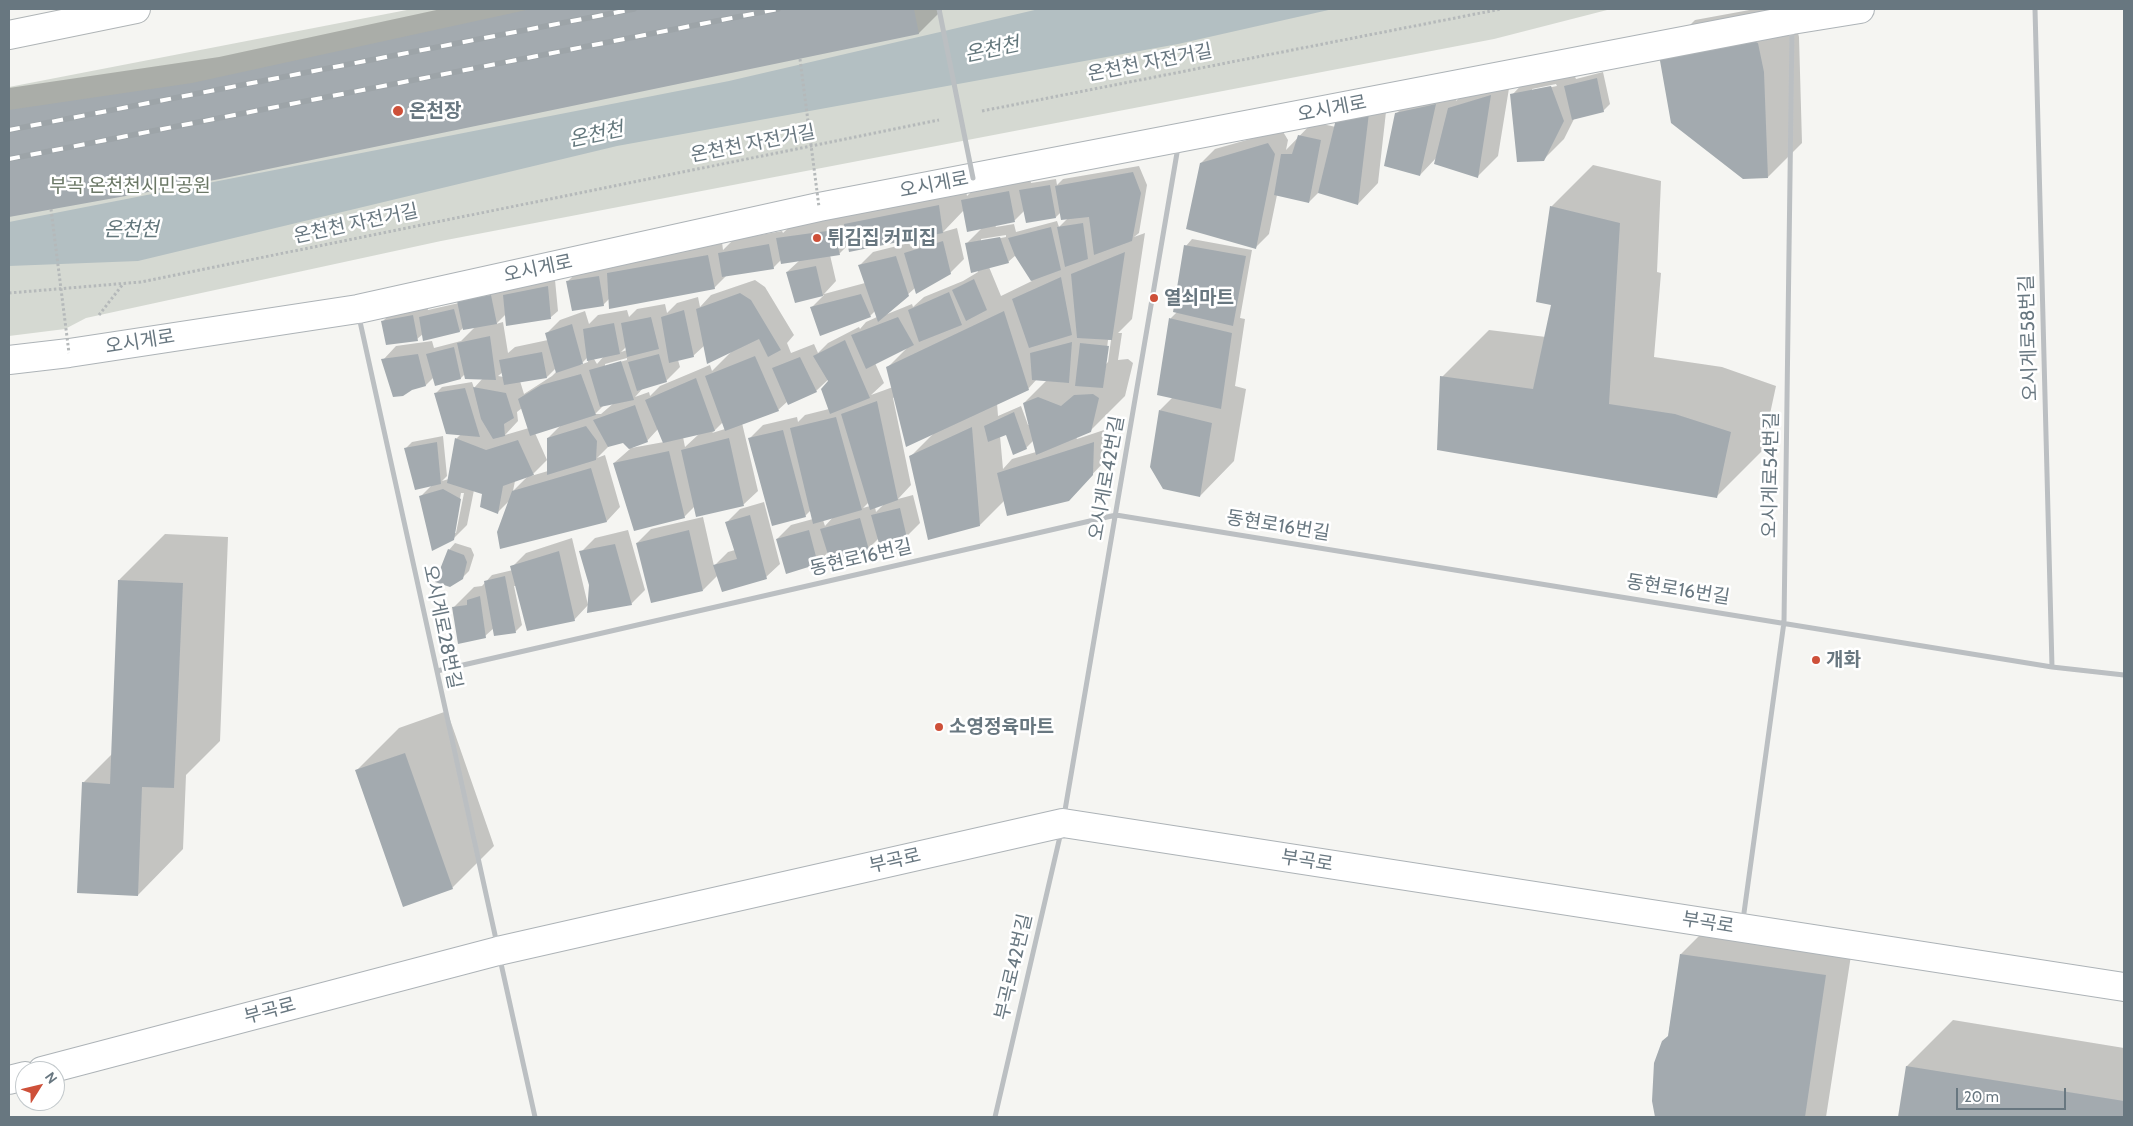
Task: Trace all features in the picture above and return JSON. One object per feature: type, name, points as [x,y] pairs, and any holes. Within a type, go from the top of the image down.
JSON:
[{"type":"main road","points":[[9,35],[136,9]]},
{"type":"main road","name":"오시게로","points":[[9,360],[69,353],[358,309],[819,207],[1792,20],[1860,9]]},
{"type":"main road","name":"부곡로","points":[[65,1065],[498,951],[1063,823],[2124,988]]},
{"type":"street","points":[[939,9],[974,178]]},
{"type":"street","name":"오시게로58번길","points":[[2035,9],[2052,667]]},
{"type":"street","name":"오시게로54번길","points":[[1742,928],[1784,622],[1792,20]]},
{"type":"street","name":"오시게로42번길","points":[[1063,823],[1180,139]]},
{"type":"street","name":"오시게로28번길","points":[[358,309],[498,951]]},
{"type":"street","name":"동현로16번길","points":[[437,671],[1116,515],[2052,667],[2124,675]]},
{"type":"street","name":"부곡로42번길","points":[[995,1117],[1063,823]]},
{"type":"street","points":[[498,951],[535,1117]]},
{"type":"path","name":"온천천 자전거길","points":[[980,112],[1501,9]]},
{"type":"path","points":[[800,59],[819,207]]},
{"type":"path","name":"온천천 자전거길","points":[[9,293],[141,282],[941,120]]},
{"type":"path","points":[[51,209],[69,353]]},
{"type":"green space","name":"부곡 온천천시민공원","points":[[412,9],[1611,9],[1494,39],[441,241],[86,318],[65,329],[9,336],[9,87]]},
{"type":"water","name":"온천천","points":[[1039,9],[1333,9],[1178,44],[617,146],[138,261],[9,266],[9,222],[729,81]]},
{"type":"building","points":[[531,9],[914,9],[919,34],[220,179],[9,217],[9,110],[192,83]]},
{"type":"building","points":[[1747,38],[1758,43],[1764,72],[1768,178],[1743,179],[1671,123],[1659,55]]},
{"type":"building","points":[[1597,78],[1604,112],[1572,120],[1564,86]]},
{"type":"building","points":[[1551,86],[1564,121],[1544,161],[1517,162],[1510,94]]},
{"type":"building","points":[[1491,95],[1478,178],[1434,164],[1448,108]]},
{"type":"building","points":[[1436,104],[1420,176],[1384,166],[1395,113]]},
{"type":"building","points":[[1369,113],[1358,205],[1318,193],[1336,119]]},
{"type":"building","points":[[1298,135],[1321,140],[1309,203],[1274,195],[1281,154],[1292,154]]},
{"type":"building","points":[[1268,143],[1275,154],[1256,249],[1186,229],[1200,163]]},
{"type":"building","points":[[1133,172],[1141,193],[1132,241],[1094,255],[1089,217],[1061,220],[1055,186]]},
{"type":"building","points":[[1050,185],[1056,218],[1026,223],[1019,190]]},
{"type":"building","points":[[1009,191],[1015,222],[967,232],[961,200]]},
{"type":"building","points":[[939,205],[943,233],[849,252],[844,224]]},
{"type":"building","points":[[1550,206],[1620,223],[1609,404],[1675,414],[1731,432],[1717,498],[1437,450],[1440,376],[1533,389],[1551,305],[1536,302]]},
{"type":"building","points":[[1083,223],[1088,259],[1065,267],[1057,227]]},
{"type":"building","points":[[1051,227],[1061,270],[1031,281],[1015,256],[1008,238]]},
{"type":"building","points":[[834,230],[840,255],[781,264],[776,238]]},
{"type":"building","points":[[1000,237],[1009,263],[971,273],[965,243]]},
{"type":"building","points":[[943,241],[951,274],[916,294],[904,253]]},
{"type":"building","points":[[769,244],[774,269],[722,277],[718,253]]},
{"type":"building","points":[[1184,245],[1246,256],[1233,326],[1173,312]]},
{"type":"building","points":[[1125,252],[1112,340],[1077,338],[1071,274]]},
{"type":"building","points":[[708,255],[715,289],[609,309],[607,273]]},
{"type":"building","points":[[896,256],[909,296],[878,322],[858,265]]},
{"type":"building","points":[[816,266],[823,296],[795,303],[786,272]]},
{"type":"building","points":[[599,276],[604,306],[572,311],[566,281]]},
{"type":"building","points":[[1061,277],[1072,335],[1029,348],[1012,299]]},
{"type":"building","points":[[974,279],[987,310],[966,321],[952,290]]},
{"type":"building","points":[[548,286],[551,319],[506,326],[503,295]]},
{"type":"building","points":[[949,292],[962,325],[919,342],[908,310]]},
{"type":"building","points":[[740,293],[751,300],[781,350],[768,357],[759,339],[707,364],[696,309]]},
{"type":"building","points":[[861,294],[871,317],[820,336],[810,307]]},
{"type":"building","points":[[491,295],[497,324],[463,330],[457,301]]},
{"type":"building","points":[[454,309],[460,332],[423,341],[419,317]]},
{"type":"building","points":[[684,310],[694,357],[669,363],[661,317]]},
{"type":"building","points":[[1004,311],[1029,390],[906,447],[886,367]]},
{"type":"building","points":[[413,315],[418,341],[386,345],[381,321]]},
{"type":"building","points":[[651,317],[659,349],[627,357],[621,323]]},
{"type":"building","points":[[898,317],[914,345],[866,369],[851,335]]},
{"type":"building","points":[[1169,318],[1232,333],[1221,409],[1157,395]]},
{"type":"building","points":[[614,323],[620,354],[587,361],[583,329]]},
{"type":"building","points":[[572,324],[583,364],[556,373],[545,333]]},
{"type":"building","points":[[490,336],[496,380],[465,379],[457,343]]},
{"type":"building","points":[[845,340],[870,398],[830,414],[821,389],[828,381],[813,356]]},
{"type":"building","points":[[1072,342],[1069,383],[1032,380],[1030,353]]},
{"type":"building","points":[[1080,343],[1109,346],[1103,388],[1075,386]]},
{"type":"building","points":[[454,347],[461,379],[435,386],[426,354]]},
{"type":"building","points":[[542,352],[547,378],[504,385],[499,360]]},
{"type":"building","points":[[418,354],[426,386],[412,390],[403,396],[393,397],[381,359]]},
{"type":"building","points":[[659,354],[667,382],[637,391],[628,362]]},
{"type":"building","points":[[755,356],[779,411],[725,431],[705,376]]},
{"type":"building","points":[[800,357],[817,392],[788,405],[772,368]]},
{"type":"building","points":[[621,361],[634,400],[600,407],[589,370]]},
{"type":"building","points":[[581,374],[596,415],[530,436],[518,399],[541,385]]},
{"type":"building","points":[[696,378],[715,431],[663,443],[645,400]]},
{"type":"building","points":[[473,387],[506,393],[514,418],[504,424],[505,436],[493,439],[481,419]]},
{"type":"building","points":[[465,388],[480,437],[446,434],[434,393]]},
{"type":"building","points":[[1093,394],[1099,398],[1091,432],[1036,455],[1023,403],[1038,397],[1061,406],[1074,395]]},
{"type":"building","points":[[877,401],[898,500],[870,510],[841,414]]},
{"type":"building","points":[[635,405],[648,442],[629,449],[623,443],[608,447],[593,420]]},
{"type":"building","points":[[1159,410],[1212,423],[1200,497],[1163,489],[1150,467]]},
{"type":"building","points":[[1014,412],[1027,449],[1013,455],[1006,435],[988,442],[984,426]]},
{"type":"building","points":[[836,417],[862,510],[813,524],[790,428]]},
{"type":"building","points":[[586,426],[597,441],[596,460],[547,475],[547,438]]},
{"type":"building","points":[[972,427],[980,526],[928,540],[909,456]]},
{"type":"building","points":[[783,430],[806,517],[772,526],[748,438]]},
{"type":"building","points":[[455,438],[486,450],[518,440],[534,475],[503,486],[498,514],[480,507],[482,494],[447,483]]},
{"type":"building","points":[[729,438],[744,506],[696,517],[681,450]]},
{"type":"building","points":[[437,442],[441,484],[415,490],[404,448]]},
{"type":"building","points":[[1094,442],[1093,475],[1069,501],[1007,516],[997,473]]},
{"type":"building","points":[[669,451],[685,518],[634,531],[613,463]]},
{"type":"building","points":[[591,468],[607,522],[500,549],[497,532],[512,491]]},
{"type":"building","points":[[443,489],[461,499],[454,540],[432,551],[419,496]]},
{"type":"building","points":[[900,508],[907,538],[880,547],[871,515]]},
{"type":"building","points":[[750,515],[767,579],[722,592],[713,565],[737,559],[725,522]]},
{"type":"building","points":[[860,518],[869,550],[830,561],[820,529]]},
{"type":"building","points":[[689,530],[703,591],[651,603],[636,543]]},
{"type":"building","points":[[809,530],[818,564],[786,574],[776,539]]},
{"type":"building","points":[[615,544],[632,605],[587,613],[589,585],[579,551]]},
{"type":"building","points":[[448,549],[464,555],[467,562],[463,579],[450,587],[435,582]]},
{"type":"building","points":[[559,551],[575,621],[527,631],[510,566]]},
{"type":"building","points":[[505,576],[516,633],[494,636],[484,581]]},
{"type":"building","points":[[118,580],[183,583],[174,788],[142,787],[138,896],[77,893],[82,782],[110,784]]},
{"type":"building","points":[[480,596],[486,638],[458,644],[452,607],[467,605],[467,600]]},
{"type":"building","points":[[405,753],[453,889],[403,907],[355,770]]},
{"type":"building","points":[[1680,954],[1826,975],[1805,1117],[1655,1117],[1652,1101],[1654,1063],[1662,1041],[1668,1036]]},
{"type":"building","points":[[1906,1066],[2124,1101],[2124,1117],[1898,1117]]},
{"type":"railway","points":[[9,130],[634,9]]},
{"type":"railway","points":[[9,159],[778,9]]},
{"type":"place","name":"온천장","points":[[398,111]]},
{"type":"place","name":"튀김집 커피집","points":[[817,238]]},
{"type":"place","name":"열쇠마트","points":[[1154,298]]},
{"type":"place","name":"개화","points":[[1816,660]]},
{"type":"place","name":"소영정육마트","points":[[939,727]]}]
